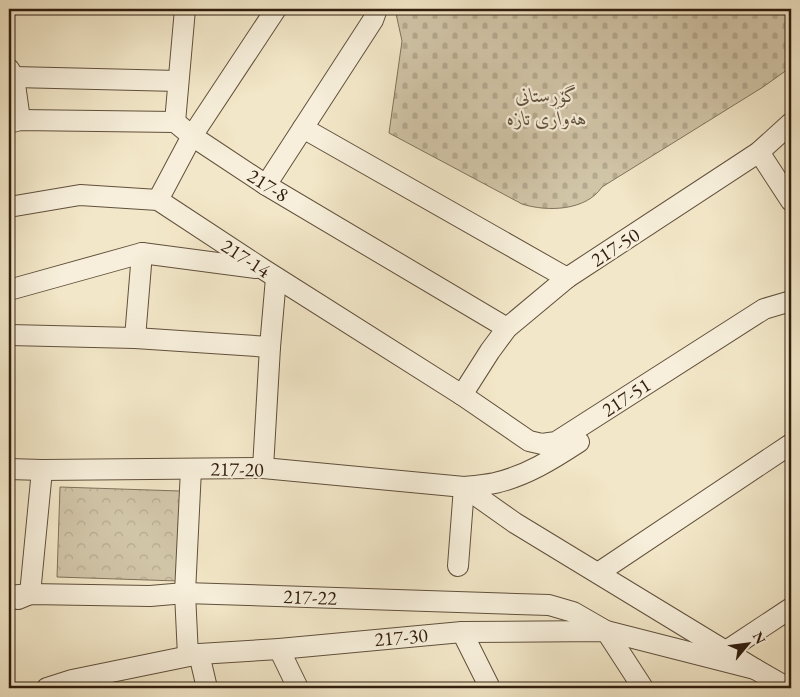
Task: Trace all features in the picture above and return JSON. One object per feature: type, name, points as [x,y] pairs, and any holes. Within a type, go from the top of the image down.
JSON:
[{"type":"street","points":[[178,81],[11,73],[14,122],[175,122],[185,9]]},
{"type":"street","points":[[9,207],[80,195],[158,200],[192,136],[276,9]]},
{"type":"street","points":[[266,185],[373,20],[377,9]]},
{"type":"street","name":"217-8","points":[[175,122],[192,136],[266,185],[507,328]]},
{"type":"street","name":"217-50","points":[[462,395],[507,328],[567,278],[760,152],[791,123]]},
{"type":"street","points":[[303,128],[567,278]]},
{"type":"street","points":[[760,152],[791,201]]},
{"type":"street","name":"217-14","points":[[158,200],[270,274],[462,395]]},
{"type":"street","points":[[135,338],[142,252]]},
{"type":"street","points":[[9,290],[142,252],[270,274],[270,347],[263,468]]},
{"type":"street","name":"217-51","points":[[462,395],[529,441],[542,444],[556,442],[764,309],[791,301]]},
{"type":"street","name":"217-20","points":[[9,468],[42,470],[263,468],[464,487],[495,483],[547,462],[791,307]]},
{"type":"street","points":[[9,334],[135,338],[270,347]]},
{"type":"street","points":[[598,573],[791,444]]},
{"type":"street","points":[[191,469],[185,593],[193,655],[207,688]]},
{"type":"street","points":[[9,603],[30,594],[42,470]]},
{"type":"street","points":[[458,566],[464,487]]},
{"type":"street","points":[[464,487],[515,522],[754,670],[788,688]]},
{"type":"street","name":"217-22","points":[[9,596],[30,594],[150,596],[185,593],[549,605],[573,612],[606,631]]},
{"type":"street","points":[[726,651],[791,608]]},
{"type":"street","points":[[606,631],[643,688]]},
{"type":"street","name":"217-30","points":[[47,688],[72,680],[193,655],[462,632],[606,631],[754,670]]},
{"type":"street","points":[[462,632],[490,688]]},
{"type":"street","points":[[279,648],[298,688]]},
{"type":"green space","name":"گۆڕستانی هەواری تازە","points":[[395,9],[791,9],[791,67],[763,87],[602,187],[586,201],[565,208],[532,207],[522,204],[389,133],[402,41]]},
{"type":"green space","points":[[60,487],[180,491],[178,581],[57,577]]}]
